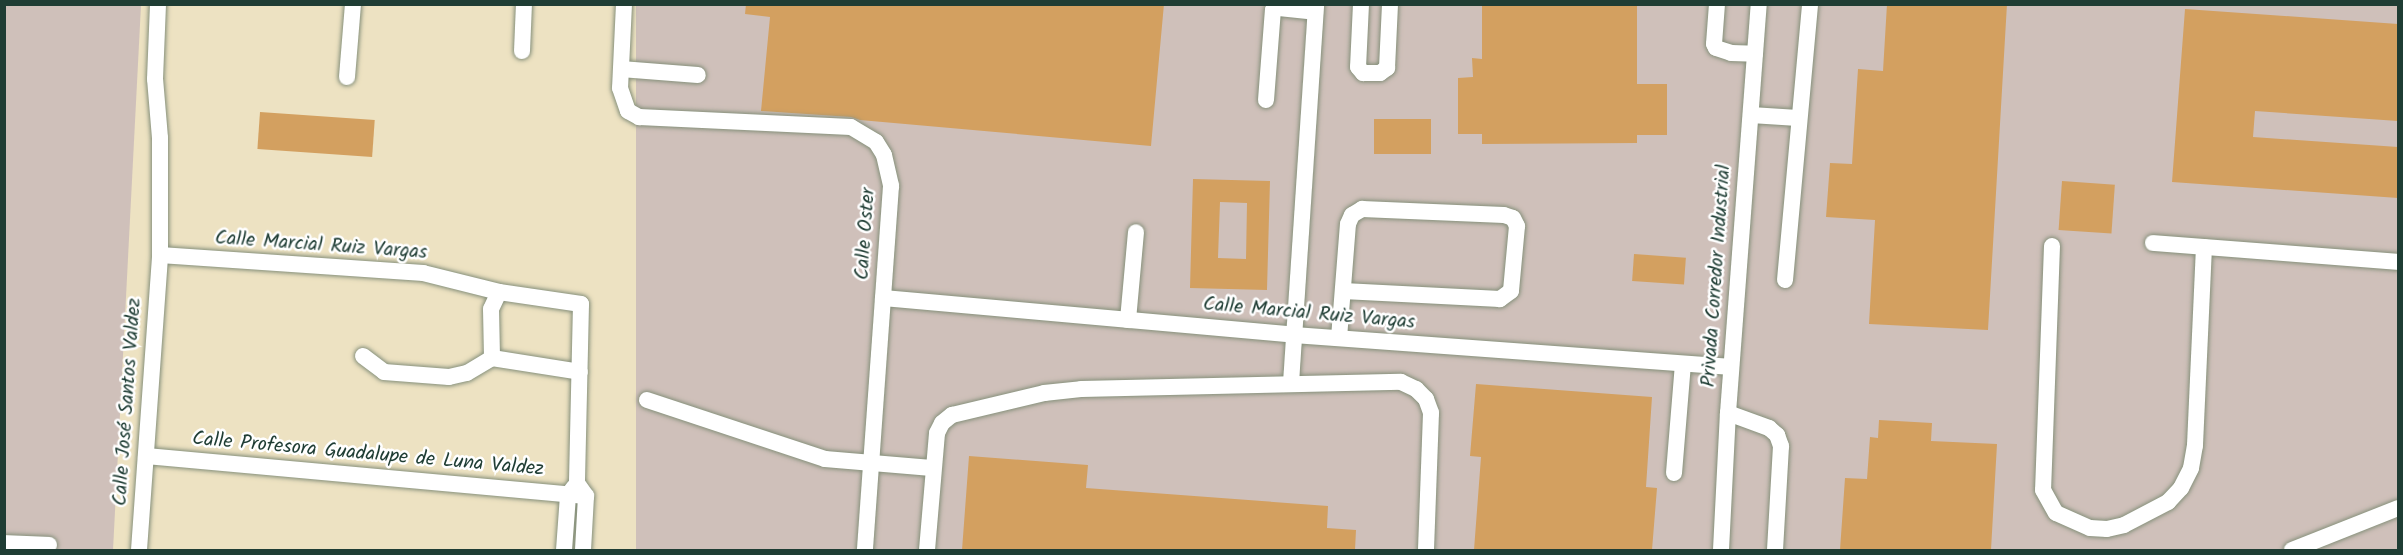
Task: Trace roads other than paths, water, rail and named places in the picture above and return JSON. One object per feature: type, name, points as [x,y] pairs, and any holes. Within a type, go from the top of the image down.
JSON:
[{"type":"street","name":"Calle José Santos Valdez","points":[[139,550],[159,255],[160,138],[155,79],[158,4]]},
{"type":"street","points":[[347,77],[353,4]]},
{"type":"street","points":[[522,51],[524,4]]},
{"type":"street","name":"Calle Oster","points":[[624,4],[622,100],[628,111],[639,117],[835,125],[858,130],[876,142],[884,155],[891,186],[865,550]]},
{"type":"street","points":[[1361,4],[1359,67],[1363,73],[1380,73],[1387,68],[1390,4]]},
{"type":"street","points":[[1717,4],[1714,44],[1716,48],[1731,53],[1755,54]]},
{"type":"street","name":"Privada Corredor Industrial","points":[[1721,550],[1731,367],[1759,4]]},
{"type":"street","points":[[1785,280],[1810,4]]},
{"type":"street","points":[[1266,100],[1273,10],[1316,8],[1291,382]]},
{"type":"street","points":[[621,69],[698,75]]},
{"type":"street","points":[[1750,115],[1798,118]]},
{"type":"street","points":[[1339,338],[1342,291],[1348,224],[1352,215],[1362,209],[1504,215],[1513,218],[1517,226],[1511,291],[1500,299],[1342,291]]},
{"type":"street","points":[[1128,320],[1136,232]]},
{"type":"street","points":[[2154,243],[2398,262]]},
{"type":"street","points":[[2052,246],[2043,490],[2056,513],[2090,528],[2107,529],[2124,525],[2168,502],[2181,488],[2191,468],[2195,445],[2204,247]]},
{"type":"street","name":"Calle Marcial Ruiz Vargas","points":[[159,255],[423,273],[499,292],[577,302],[582,308],[580,372]]},
{"type":"street","points":[[492,358],[491,309],[499,292]]},
{"type":"street","name":"Calle Marcial Ruiz Vargas","points":[[883,298],[1294,335],[1731,367]]},
{"type":"street","points":[[363,356],[384,372],[449,377],[467,373],[492,358],[580,372],[577,491],[583,550]]},
{"type":"street","points":[[1674,473],[1683,364]]},
{"type":"street","points":[[927,550],[932,468],[937,432],[942,423],[952,415],[1063,390],[1291,382],[1401,382],[1416,389],[1426,399],[1431,413],[1426,550]]},
{"type":"street","points":[[647,400],[825,459],[932,468]]},
{"type":"street","points":[[1728,413],[1769,428],[1777,435],[1781,446],[1775,550]]},
{"type":"street","name":"Calle Profesora Guadalupe de Luna Valdez","points":[[146,456],[577,491]]},
{"type":"street","points":[[564,550],[577,491]]},
{"type":"street","points":[[2292,550],[2398,508]]},
{"type":"street","points":[[4,543],[49,545]]}]
